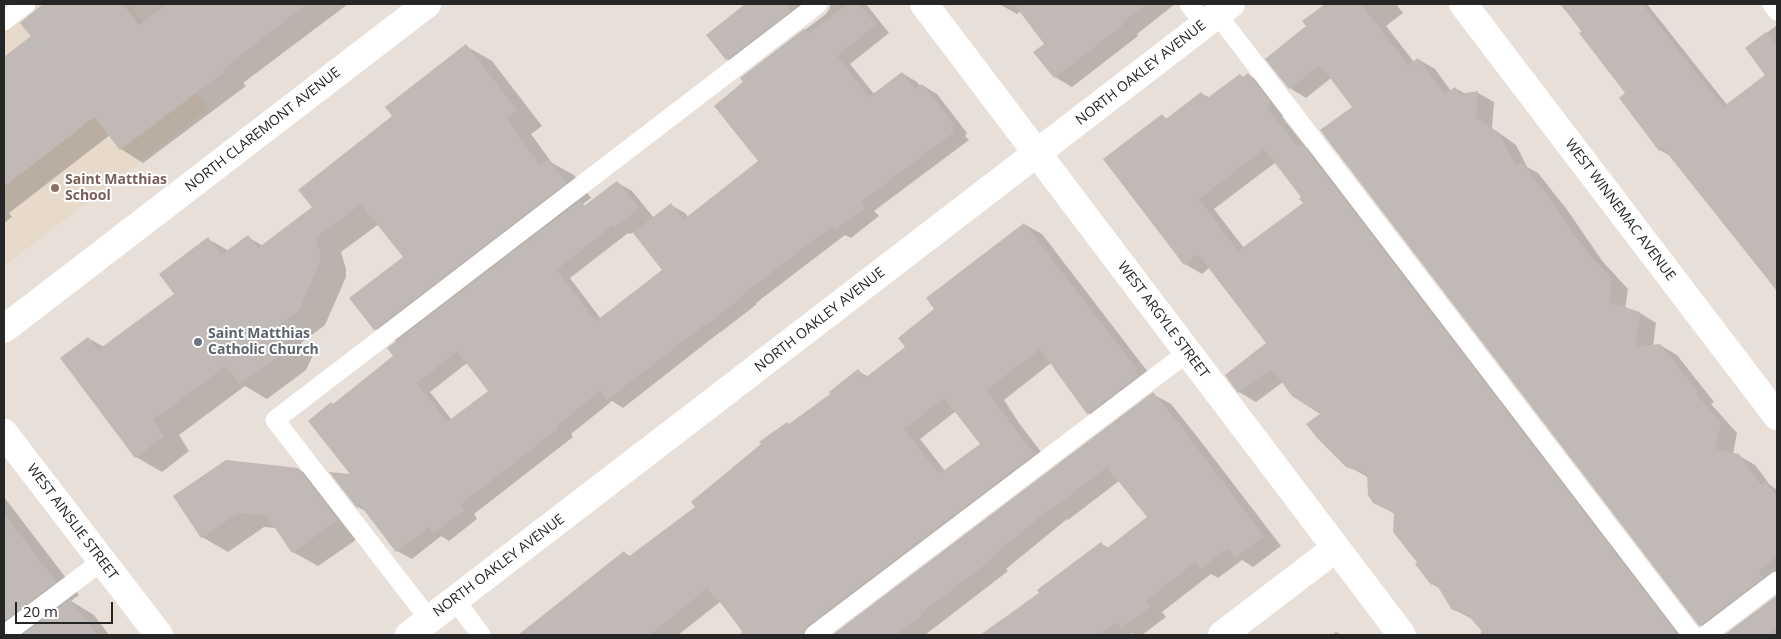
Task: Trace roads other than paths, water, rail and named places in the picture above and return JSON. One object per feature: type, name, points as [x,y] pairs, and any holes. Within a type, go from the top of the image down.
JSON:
[{"type":"street","name":"NORTH CLAREMONT AVENUE","points":[[4,329],[426,4]]},
{"type":"street","name":"WEST ARGYLE STREET","points":[[924,4],[1402,635]]},
{"type":"street","name":"WEST WINNEMAC AVENUE","points":[[1462,4],[1777,416]]},
{"type":"street","name":"NORTH OAKLEY AVENUE","points":[[419,627],[1037,152],[1210,11]]},
{"type":"street","name":"WEST AINSLIE STREET","points":[[4,433],[159,635]]},
{"type":"street","points":[[1222,635],[1336,548]]},
{"type":"lane","points":[[4,21],[26,4]]},
{"type":"lane","points":[[419,627],[275,420],[818,4]]},
{"type":"lane","points":[[1772,4],[1777,11]]},
{"type":"lane","points":[[1210,11],[1692,635]]},
{"type":"lane","points":[[814,635],[1188,352]]},
{"type":"lane","points":[[4,635],[102,561]]},
{"type":"lane","points":[[1706,635],[1777,581]]},
{"type":"lane","points":[[455,600],[481,635]]},
{"type":"place","name":"Saint Matthias School","points":[[55,188]]},
{"type":"place","name":"Saint Matthias Catholic Church","points":[[198,342]]}]
